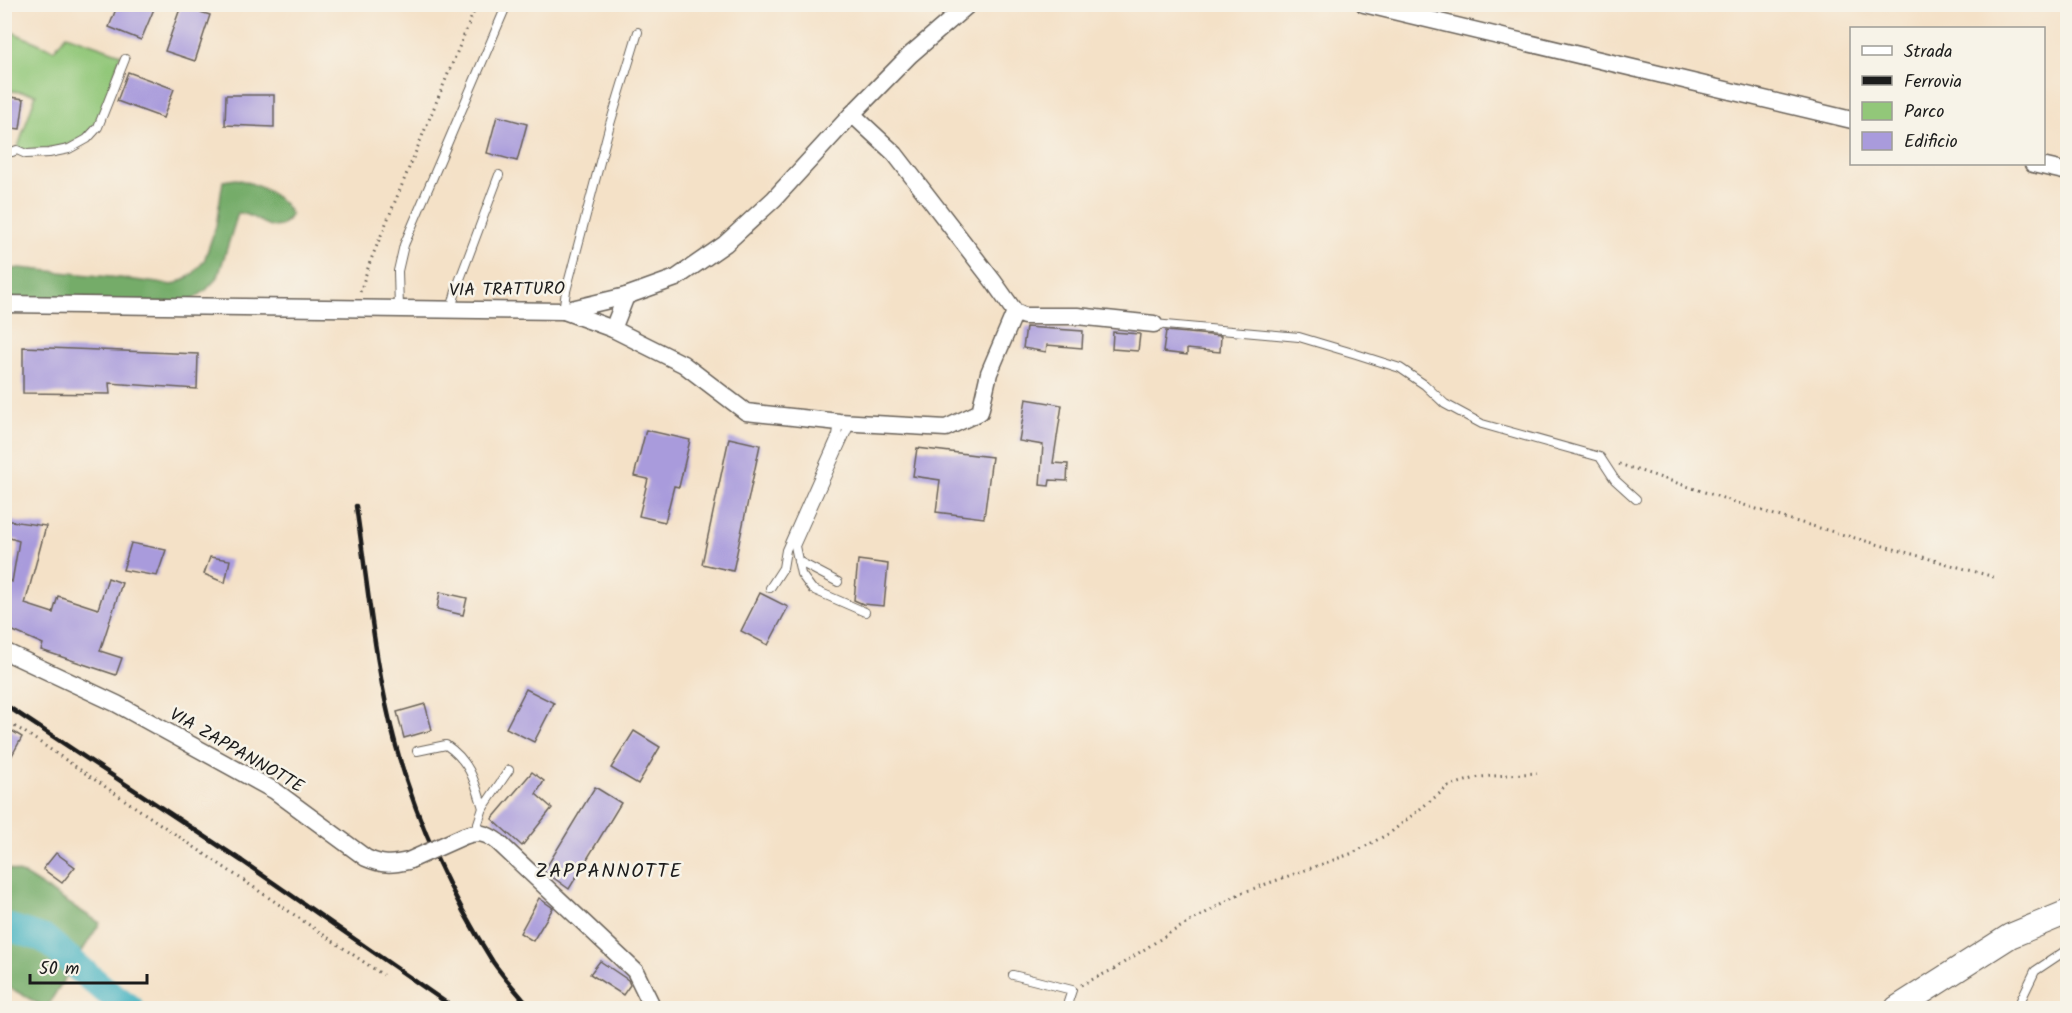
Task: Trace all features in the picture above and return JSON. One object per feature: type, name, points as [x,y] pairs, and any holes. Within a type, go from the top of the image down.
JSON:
[{"type":"main road","points":[[1897,1008],[2010,936],[2067,912]]},
{"type":"street","name":"VIA TRATTURO","points":[[4,304],[563,311],[626,296],[676,278],[725,244],[774,199],[910,55],[969,4]]},
{"type":"street","points":[[1364,4],[1850,120]]},
{"type":"street","points":[[852,114],[895,154],[1015,312],[1024,316],[1077,316],[1154,324]]},
{"type":"street","points":[[2036,165],[2067,172]]},
{"type":"street","points":[[613,329],[626,296]]},
{"type":"street","points":[[563,311],[613,329],[683,364],[746,412],[845,422],[946,428],[980,412],[989,373],[1015,312]]},
{"type":"street","name":"VIA ZAPPANNOTTE","points":[[4,651],[117,704],[275,791],[366,858],[379,864],[390,865],[408,861],[470,834]]},
{"type":"street","points":[[470,834],[488,835],[498,842],[635,971],[653,1008]]},
{"type":"lane","points":[[399,309],[398,271],[404,245],[507,4]]},
{"type":"lane","points":[[563,311],[566,291],[607,135],[638,32]]},
{"type":"lane","points":[[4,151],[17,150],[26,154],[49,153],[69,149],[87,139],[98,127],[125,58]]},
{"type":"lane","points":[[451,310],[457,287],[499,175]]},
{"type":"lane","points":[[1154,324],[1299,337],[1400,368],[1425,385],[1445,404],[1482,424],[1600,457],[1615,480],[1636,499]]},
{"type":"lane","points":[[845,422],[795,546],[801,574],[812,589],[865,612]]},
{"type":"lane","points":[[770,588],[783,568],[786,550],[837,435],[845,422]]},
{"type":"lane","points":[[798,561],[838,582]]},
{"type":"lane","points":[[417,751],[446,745],[458,753],[472,775],[483,808]]},
{"type":"lane","points":[[470,834],[483,808],[509,770]]},
{"type":"lane","points":[[2023,1008],[2021,1000],[2035,971],[2067,949]]},
{"type":"lane","points":[[1013,975],[1072,990],[1066,1008]]},
{"type":"path","points":[[354,308],[370,262],[477,4]]},
{"type":"path","points":[[1600,457],[1773,514],[1994,577]]},
{"type":"path","points":[[4,721],[23,731],[383,975]]},
{"type":"path","points":[[1072,990],[1114,969],[1168,934],[1242,893],[1353,854],[1390,833],[1449,786],[1479,777],[1537,773]]},
{"type":"green space","points":[[5,29],[54,50],[66,35],[121,54],[100,116],[95,125],[82,138],[74,143],[55,148],[17,150],[36,94],[5,90]]},
{"type":"green space","points":[[236,179],[276,196],[291,215],[285,223],[272,226],[238,213],[218,277],[206,290],[188,303],[5,300],[5,270],[20,268],[173,285],[192,275],[204,261],[216,226],[223,181]]},
{"type":"green space","points":[[5,868],[23,874],[100,923],[46,1008],[5,985]]},
{"type":"building","points":[[118,4],[156,4],[141,40],[109,27]]},
{"type":"building","points":[[181,6],[210,15],[195,61],[165,51]]},
{"type":"building","points":[[128,72],[174,89],[163,118],[117,101]]},
{"type":"building","points":[[226,95],[274,95],[274,127],[225,125]]},
{"type":"building","points":[[4,96],[24,99],[20,129],[4,127]]},
{"type":"building","points":[[497,116],[527,124],[517,161],[487,153]]},
{"type":"building","points":[[1026,327],[1083,331],[1082,348],[1047,345],[1046,352],[1023,348]]},
{"type":"building","points":[[1166,331],[1221,336],[1220,352],[1187,349],[1187,355],[1163,352]]},
{"type":"building","points":[[1113,332],[1140,334],[1138,351],[1112,349]]},
{"type":"building","points":[[23,347],[198,354],[197,389],[109,383],[110,394],[23,393]]},
{"type":"building","points":[[1026,399],[1062,405],[1053,463],[1068,464],[1067,481],[1050,480],[1049,486],[1040,485],[1043,445],[1019,441]]},
{"type":"building","points":[[646,430],[690,440],[679,487],[674,486],[665,522],[639,516],[648,479],[634,476]]},
{"type":"building","points":[[729,438],[760,445],[733,571],[702,564]]},
{"type":"building","points":[[917,448],[992,457],[984,518],[936,512],[940,480],[913,476]]},
{"type":"building","points":[[4,520],[46,526],[25,604],[53,613],[58,596],[98,609],[108,578],[122,583],[100,651],[122,658],[116,675],[41,650],[43,644],[4,627],[4,577],[12,582],[19,541],[4,536]]},
{"type":"building","points":[[131,543],[166,550],[157,576],[123,570]]},
{"type":"building","points":[[210,557],[230,560],[225,583],[204,574]]},
{"type":"building","points":[[858,560],[888,564],[884,606],[863,604],[854,600]]},
{"type":"building","points":[[440,592],[467,598],[463,615],[437,609]]},
{"type":"building","points":[[760,593],[788,607],[768,645],[741,631]]},
{"type":"building","points":[[526,689],[554,703],[534,742],[506,728]]},
{"type":"building","points":[[425,704],[432,730],[404,738],[397,712]]},
{"type":"building","points":[[4,726],[22,737],[4,770]]},
{"type":"building","points":[[634,731],[660,747],[638,784],[611,768]]},
{"type":"building","points":[[532,772],[544,781],[536,794],[552,808],[522,846],[492,819]]},
{"type":"building","points":[[595,787],[621,803],[569,889],[544,871]]},
{"type":"building","points":[[56,853],[75,867],[62,883],[43,869]]},
{"type":"building","points":[[539,898],[553,908],[533,941],[520,933]]},
{"type":"building","points":[[600,961],[628,980],[630,985],[623,995],[590,974]]},
{"type":"waterway","points":[[4,926],[45,939],[101,987],[130,1008]]},
{"type":"railway","points":[[356,506],[383,687],[404,775],[436,857],[477,936],[506,980],[530,1008]]},
{"type":"railway","points":[[4,704],[242,861],[454,1008]]},
{"type":"district","name":"ZAPPANNOTTE","points":[[609,870]]}]
